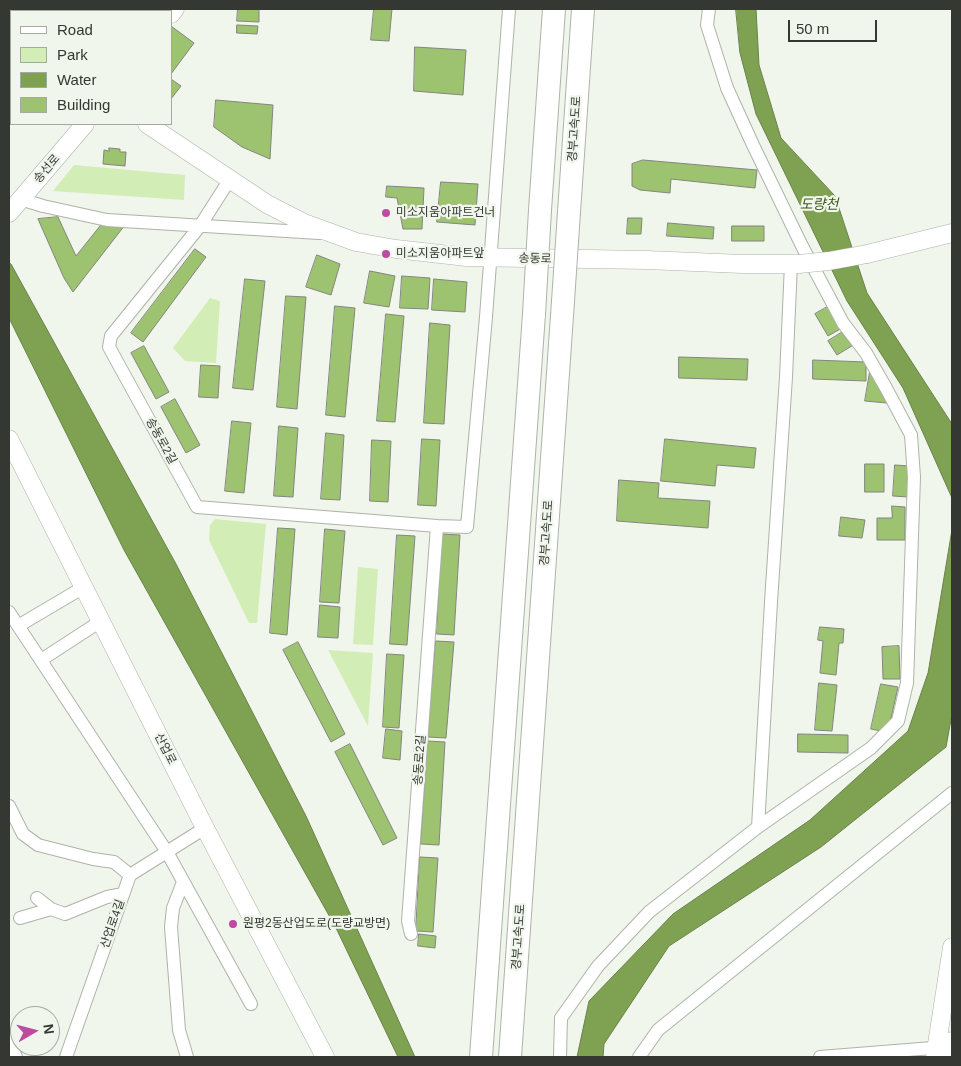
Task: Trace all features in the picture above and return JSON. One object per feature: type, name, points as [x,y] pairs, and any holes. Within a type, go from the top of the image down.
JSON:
[{"type":"highway","points":[[481,1057],[554,9]]},
{"type":"highway","name":"경부고속도로","points":[[510,1057],[583,9]]},
{"type":"street","points":[[490,258],[509,9]]},
{"type":"street","points":[[560,1057],[561,1018],[598,966],[649,912],[758,827],[871,748],[898,721],[907,683],[914,477],[911,435],[866,353],[843,323],[802,246],[753,145],[727,88],[707,26],[709,9]]},
{"type":"street","name":"송선로","points":[[14,206],[84,125]]},
{"type":"street","name":"송동로","points":[[149,125],[267,204],[304,223],[356,242],[396,249],[490,258],[795,264],[829,261],[868,254],[952,233]]},
{"type":"street","name":"송동로2길","points":[[230,179],[200,226],[111,336],[109,347],[197,507],[467,527],[490,258]]},
{"type":"street","points":[[14,206],[44,206],[107,220],[335,234]]},
{"type":"street","points":[[758,827],[770,612],[795,264]]},
{"type":"street","name":"산업로","points":[[9,439],[205,828],[324,1057]]},
{"type":"street","name":"송동로2길","points":[[411,934],[408,921],[437,526]]},
{"type":"street","points":[[18,626],[84,587]]},
{"type":"street","points":[[9,612],[166,852],[251,1004]]},
{"type":"street","points":[[41,660],[101,621]]},
{"type":"street","points":[[639,1057],[658,1030],[952,793]]},
{"type":"street","points":[[9,806],[23,834],[38,845],[93,859],[114,862],[130,875],[205,828]]},
{"type":"street","name":"산업로4길","points":[[66,1057],[130,875]]},
{"type":"street","points":[[183,882],[173,908],[170,927],[179,1030],[187,1057]]},
{"type":"street","points":[[37,898],[51,909],[65,914],[107,897],[123,894]]},
{"type":"street","points":[[20,918],[51,909]]},
{"type":"street","points":[[820,1057],[946,1050],[952,946]]},
{"type":"street","points":[[9,1038],[16,1057]]},
{"type":"green space","points":[[74,165],[185,175],[184,200],[53,191]]},
{"type":"green space","points":[[210,298],[220,301],[216,363],[185,361],[173,348]]},
{"type":"green space","points":[[215,519],[266,524],[257,623],[249,623],[209,540],[210,525]]},
{"type":"green space","points":[[358,567],[378,569],[373,645],[353,644]]},
{"type":"green space","points":[[328,650],[373,653],[368,726]]},
{"type":"water","name":"도량천","points":[[736,9],[756,9],[759,65],[781,138],[835,196],[867,293],[952,424],[952,498],[903,388],[847,301],[756,114],[740,53]]},
{"type":"water","points":[[9,263],[176,564],[306,816],[415,1057],[398,1057],[336,928],[124,550],[9,318]]},
{"type":"water","points":[[952,530],[952,714],[946,747],[821,847],[669,946],[604,1044],[603,1057],[577,1057],[589,1001],[673,914],[810,820],[908,731],[928,673]]},
{"type":"building","points":[[238,9],[259,9],[259,22],[237,21]]},
{"type":"building","points":[[374,9],[392,9],[389,41],[371,40]]},
{"type":"building","points":[[237,25],[258,26],[257,34],[237,33]]},
{"type":"building","points":[[172,27],[194,43],[172,73]]},
{"type":"building","points":[[415,47],[466,50],[463,95],[414,91]]},
{"type":"building","points":[[9,63],[10,94],[9,93]]},
{"type":"building","points":[[172,80],[181,86],[172,98]]},
{"type":"building","points":[[216,100],[273,105],[270,159],[242,147],[214,127]]},
{"type":"building","points":[[109,148],[120,149],[120,152],[126,152],[125,166],[103,164],[104,150],[109,151]]},
{"type":"building","points":[[643,160],[757,170],[755,188],[671,179],[670,193],[640,190],[632,186],[632,164]]},
{"type":"building","points":[[441,182],[478,184],[475,225],[437,222]]},
{"type":"building","points":[[387,186],[424,188],[422,229],[403,229],[397,198],[386,197]]},
{"type":"building","points":[[58,217],[76,256],[104,221],[125,225],[73,292],[64,278],[38,219]]},
{"type":"building","points":[[628,218],[642,218],[641,234],[627,234]]},
{"type":"building","points":[[668,223],[714,227],[713,239],[667,236]]},
{"type":"building","points":[[732,226],[764,226],[764,241],[732,241]]},
{"type":"building","points":[[195,249],[206,257],[143,342],[131,333]]},
{"type":"building","points":[[317,255],[340,264],[331,295],[306,287]]},
{"type":"building","points":[[370,271],[395,276],[389,307],[364,303]]},
{"type":"building","points":[[402,276],[430,278],[428,309],[400,308]]},
{"type":"building","points":[[245,279],[265,281],[253,390],[233,388]]},
{"type":"building","points":[[434,279],[467,282],[465,312],[432,310]]},
{"type":"building","points":[[286,296],[306,297],[297,409],[277,407]]},
{"type":"building","points":[[335,306],[355,308],[345,417],[326,415]]},
{"type":"building","points":[[829,306],[842,328],[828,336],[815,314]]},
{"type":"building","points":[[386,314],[404,316],[395,422],[377,421]]},
{"type":"building","points":[[430,323],[450,325],[444,424],[424,423]]},
{"type":"building","points":[[846,330],[855,344],[837,355],[828,341]]},
{"type":"building","points":[[144,346],[169,392],[156,399],[131,353]]},
{"type":"building","points":[[679,357],[748,359],[747,380],[679,378]]},
{"type":"building","points":[[813,360],[866,362],[866,381],[813,379]]},
{"type":"building","points":[[201,365],[220,366],[218,398],[199,397]]},
{"type":"building","points":[[870,371],[887,403],[865,401]]},
{"type":"building","points":[[175,399],[200,445],[186,453],[161,407]]},
{"type":"building","points":[[232,421],[251,423],[244,493],[225,491]]},
{"type":"building","points":[[279,426],[298,428],[293,497],[274,496]]},
{"type":"building","points":[[326,433],[344,435],[340,500],[321,499]]},
{"type":"building","points":[[422,439],[440,440],[436,506],[418,505]]},
{"type":"building","points":[[665,439],[756,448],[754,468],[717,465],[715,486],[661,481]]},
{"type":"building","points":[[372,440],[391,441],[388,502],[370,501]]},
{"type":"building","points":[[865,464],[884,464],[884,492],[865,492]]},
{"type":"building","points":[[895,465],[910,466],[908,497],[893,496]]},
{"type":"building","points":[[619,480],[659,483],[658,498],[710,501],[708,528],[617,521]]},
{"type":"building","points":[[892,506],[905,507],[905,540],[877,540],[877,518],[892,518]]},
{"type":"building","points":[[841,517],[865,520],[862,538],[839,536]]},
{"type":"building","points":[[278,528],[295,529],[287,635],[270,633]]},
{"type":"building","points":[[325,529],[345,531],[339,603],[320,602]]},
{"type":"building","points":[[442,534],[460,535],[454,635],[437,634]]},
{"type":"building","points":[[397,535],[415,536],[407,645],[390,644]]},
{"type":"building","points":[[320,605],[340,607],[338,638],[318,637]]},
{"type":"building","points":[[820,627],[844,629],[843,643],[839,643],[836,675],[820,673],[823,641],[818,640]]},
{"type":"building","points":[[436,641],[454,642],[446,738],[428,737]]},
{"type":"building","points":[[298,642],[345,734],[331,742],[283,650]]},
{"type":"building","points":[[899,646],[900,679],[883,679],[882,647]]},
{"type":"building","points":[[387,654],[404,655],[399,728],[383,727]]},
{"type":"building","points":[[819,683],[837,685],[832,731],[815,730]]},
{"type":"building","points":[[881,684],[898,687],[889,727],[881,731],[871,729]]},
{"type":"building","points":[[386,729],[402,731],[400,760],[383,758]]},
{"type":"building","points":[[798,734],[848,735],[848,753],[798,752]]},
{"type":"building","points":[[428,741],[445,742],[439,845],[421,844]]},
{"type":"building","points":[[350,744],[397,838],[383,845],[335,752]]},
{"type":"building","points":[[420,857],[438,858],[433,932],[416,931]]},
{"type":"building","points":[[419,934],[436,936],[435,948],[418,946]]},
{"type":"place","name":"미소지움아파트건너","points":[[386,213]]},
{"type":"place","name":"미소지움아파트앞","points":[[386,254]]},
{"type":"place","name":"원평2동산업도로(도량교방면)","points":[[233,924]]}]
